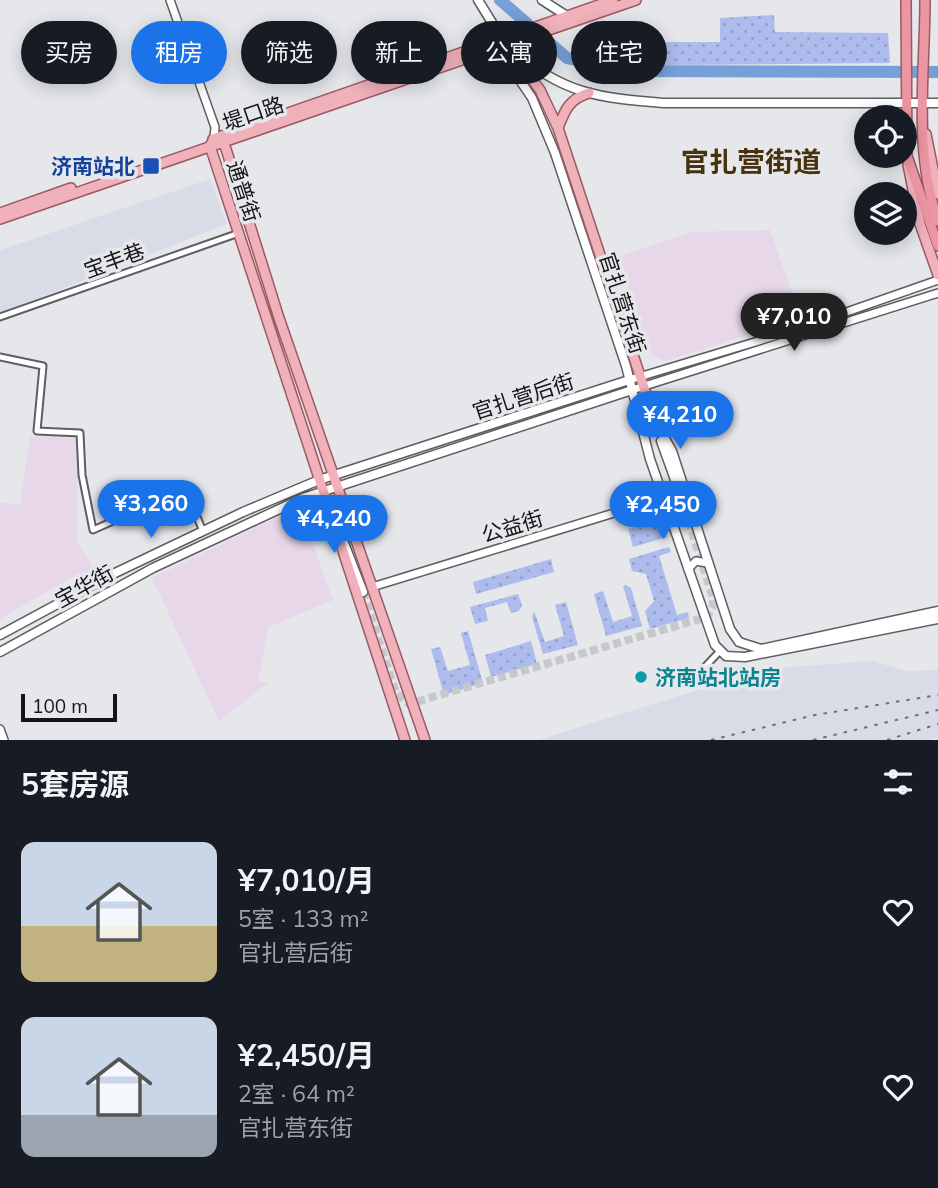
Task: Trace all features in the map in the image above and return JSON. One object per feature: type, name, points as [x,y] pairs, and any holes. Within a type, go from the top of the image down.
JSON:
[{"type":"highway","points":[[905,104],[906,0]]},
{"type":"highway","points":[[925,0],[923,104],[926,178],[938,221]]},
{"type":"highway","points":[[911,168],[938,246]]},
{"type":"main road","points":[[478,0],[491,21]]},
{"type":"main road","points":[[542,0],[571,19]]},
{"type":"main road","name":"堤口路","points":[[571,19],[613,0]]},
{"type":"main road","name":"堤口路","points":[[557,24],[636,0]]},
{"type":"main road","name":"堤口路","points":[[0,219],[216,142],[461,49]]},
{"type":"main road","name":"堤口路","points":[[0,213],[461,64]]},
{"type":"main road","points":[[557,82],[589,93],[663,103],[938,103]]},
{"type":"main road","name":"官扎营东街","points":[[521,84],[546,130],[629,380],[663,498],[710,636],[720,651]]},
{"type":"main road","name":"官扎营东街","points":[[536,84],[558,128],[642,387],[654,421],[671,451],[730,629],[738,642],[761,649],[938,611]]},
{"type":"main road","points":[[558,128],[566,107],[576,97],[589,93]]},
{"type":"main road","points":[[924,124],[938,194]]},
{"type":"main road","name":"通普街","points":[[216,142],[239,233],[405,740]]},
{"type":"main road","name":"通普街","points":[[216,142],[339,486],[367,589],[425,740]]},
{"type":"main road","points":[[908,168],[911,193],[938,275]]},
{"type":"main road","name":"官扎营后街","points":[[319,480],[629,380]]},
{"type":"main road","name":"官扎营后街","points":[[339,486],[632,390]]},
{"type":"main road","points":[[654,421],[679,491]]},
{"type":"main road","name":"宝华街","points":[[0,635],[93,584],[203,531],[319,480]]},
{"type":"main road","name":"宝华街","points":[[0,652],[153,568],[339,486]]},
{"type":"main road","points":[[328,510],[367,589]]},
{"type":"main road","points":[[720,651],[735,657],[858,637],[938,619]]},
{"type":"street","points":[[170,0],[215,127],[216,142]]},
{"type":"street","name":"宝丰巷","points":[[0,317],[239,233]]},
{"type":"street","name":"官扎营后街","points":[[629,380],[795,330],[938,281]]},
{"type":"street","name":"官扎营后街","points":[[632,390],[938,293]]},
{"type":"street","points":[[0,357],[43,366],[37,431],[80,433],[82,475],[93,530],[185,489],[203,531]]},
{"type":"street","name":"公益街","points":[[367,589],[663,498]]},
{"type":"street","points":[[688,569],[696,561],[707,563]]},
{"type":"street","points":[[700,672],[720,651]]},
{"type":"street","points":[[0,729],[4,740]]},
{"type":"shaded area","points":[[774,15],[775,32],[888,33],[890,63],[667,65],[667,42],[720,42],[720,18]]},
{"type":"shaded area","points":[[210,179],[227,224],[0,313],[0,250]]},
{"type":"shaded area","points":[[770,230],[801,318],[666,361],[651,354],[617,257],[691,232]]},
{"type":"shaded area","points":[[30,436],[78,438],[77,542],[95,570],[76,575],[0,619],[0,502],[20,505]]},
{"type":"shaded area","points":[[302,514],[333,600],[269,627],[258,681],[268,683],[219,721],[152,578],[279,516]]},
{"type":"shaded area","points":[[652,522],[663,529],[667,537],[633,547],[628,529]]},
{"type":"shaded area","points":[[669,547],[671,552],[659,556],[677,615],[688,612],[689,618],[650,629],[645,611],[654,601],[646,574],[632,571],[629,559]]},
{"type":"shaded area","points":[[551,559],[554,572],[476,594],[473,582]]},
{"type":"shaded area","points":[[623,586],[631,588],[642,626],[606,636],[594,594],[603,591],[613,622],[632,616]]},
{"type":"shaded area","points":[[518,594],[522,605],[519,611],[511,613],[507,602],[485,608],[488,621],[475,624],[470,607]]},
{"type":"shaded area","points":[[566,602],[578,645],[543,654],[532,617],[534,611],[545,642],[564,636],[555,605]]},
{"type":"shaded area","points":[[468,631],[483,683],[444,695],[431,649],[440,647],[448,671],[470,665],[461,633]]},
{"type":"shaded area","points":[[531,641],[537,664],[491,677],[485,655]]},
{"type":"shaded area","points":[[872,661],[907,671],[938,670],[938,737],[930,740],[538,740],[724,682],[787,667]]},
{"type":"waterway","points":[[500,0],[567,58],[637,71],[938,72]]},
{"type":"tunnel","points":[[363,592],[396,693],[409,704],[707,617],[713,606],[713,598],[679,491]]},
{"type":"railway","points":[[711,740],[815,715],[938,695]]},
{"type":"railway","points":[[813,740],[938,710]]},
{"type":"railway","points":[[887,740],[938,724]]},
{"type":"place","name":"济南站北","points":[[151,166]]},
{"type":"place","name":"济南站北站房","points":[[641,677]]},
{"type":"district","name":"官扎营街道","points":[[751,161]]}]
